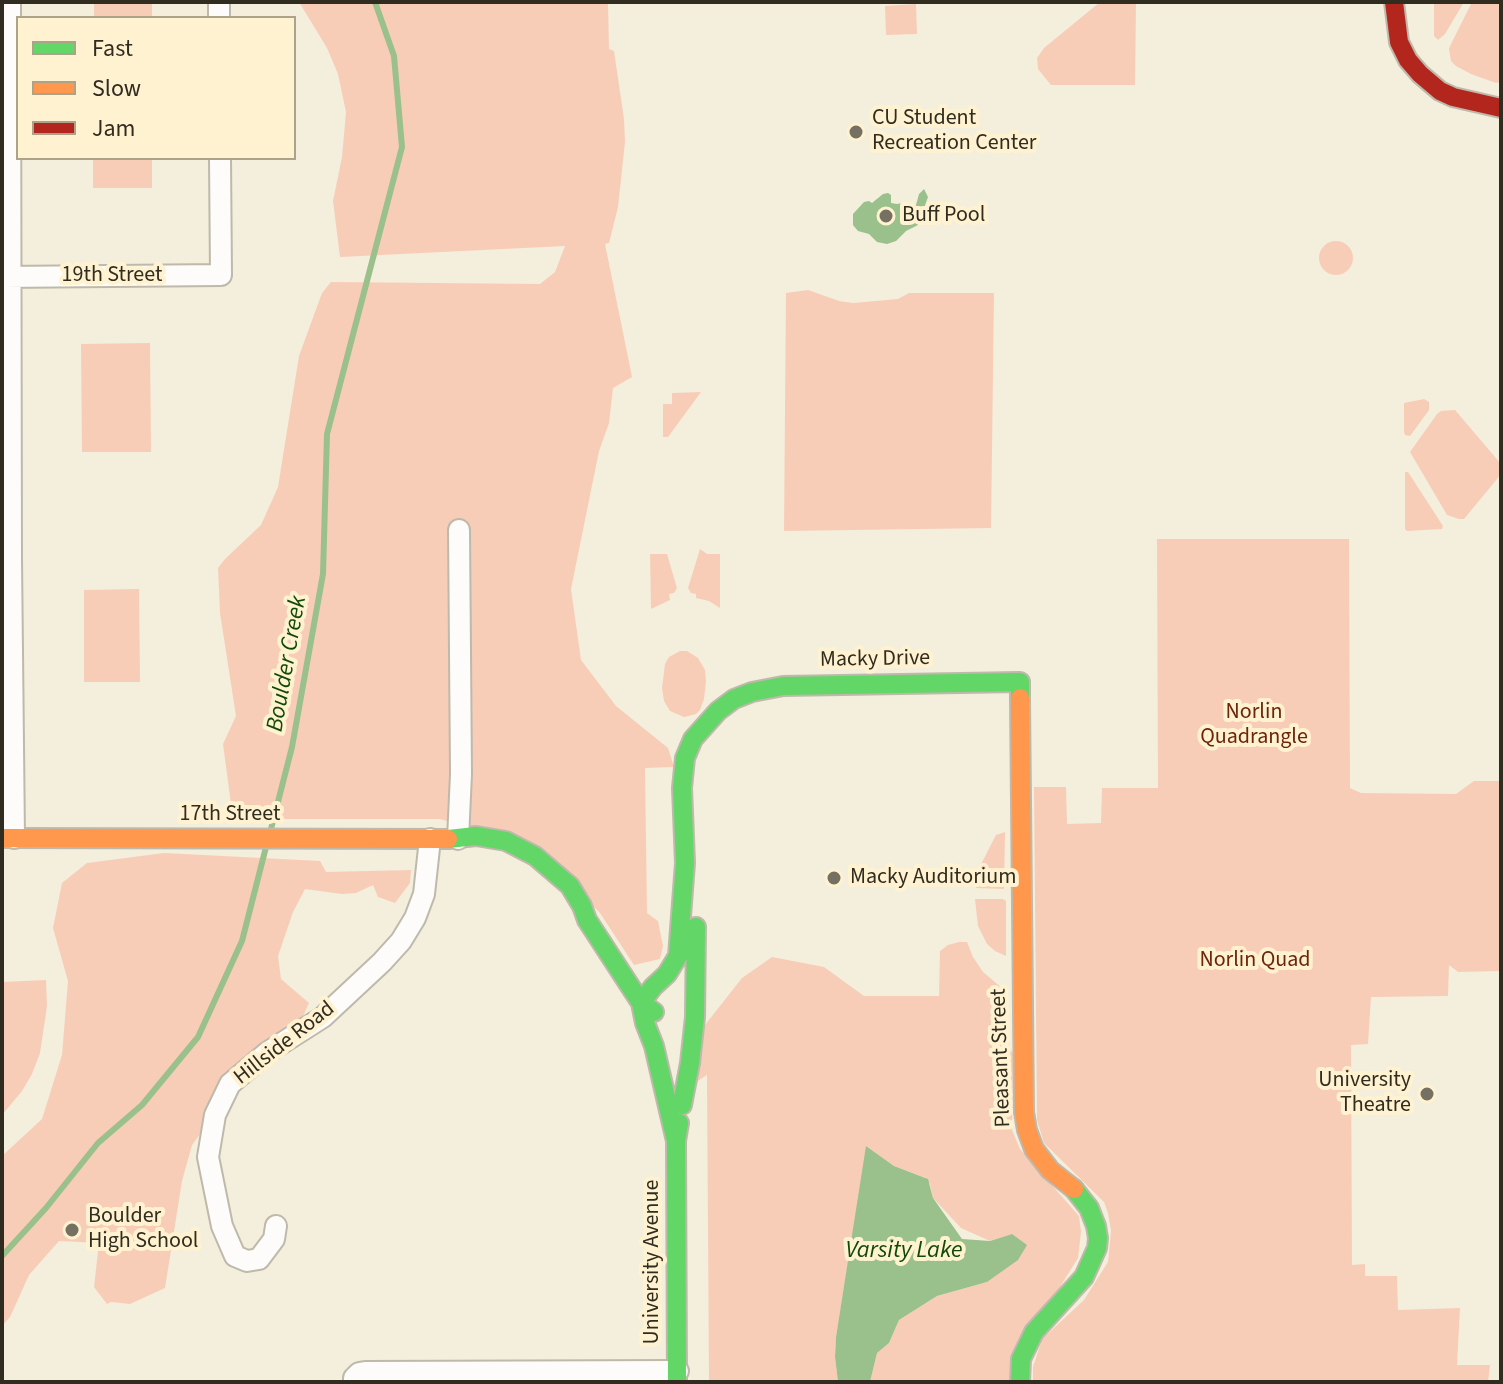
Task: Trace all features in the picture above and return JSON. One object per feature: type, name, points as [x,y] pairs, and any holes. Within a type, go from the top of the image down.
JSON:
[{"type":"street","points":[[8,838],[6,277],[10,2]]},
{"type":"street","points":[[1394,2],[1399,42],[1420,74],[1440,91],[1453,97],[1501,108]]},
{"type":"street","name":"19th Street","points":[[6,277],[221,275],[220,160]]},
{"type":"street","points":[[458,839],[461,774],[459,530]]},
{"type":"street","name":"Macky Drive","points":[[685,863],[682,788],[685,758],[693,739],[705,723],[734,699],[783,686],[1020,682]]},
{"type":"street","name":"Pleasant Street","points":[[1020,682],[1024,1112],[1034,1149],[1050,1170],[1074,1189],[1089,1208],[1098,1238],[1097,1248],[1084,1277],[1034,1332],[1021,1359],[1020,1382]]},
{"type":"street","name":"17th Street","points":[[8,838],[458,839],[476,836],[506,841],[535,856],[570,886],[587,920],[641,1003]]},
{"type":"street","name":"Hillside Road","points":[[276,1226],[274,1239],[259,1259],[247,1261],[235,1256],[222,1226],[208,1157],[215,1115],[230,1084],[268,1052],[323,1017],[401,941],[415,918],[424,894],[430,839]]},
{"type":"street","points":[[685,863],[678,956],[667,974],[641,1003],[664,1004],[691,983],[696,972]]},
{"type":"street","points":[[682,1105],[695,1017],[696,972],[696,908],[685,863]]},
{"type":"street","name":"University Avenue","points":[[641,1003],[657,1015],[671,1041],[682,1105],[676,1141],[677,1376]]},
{"type":"street","name":"University Avenue","points":[[641,1003],[676,1141]]},
{"type":"street","points":[[359,1377],[677,1376]]},
{"type":"green space","points":[[94,2],[152,2],[152,16],[94,16]]},
{"type":"green space","points":[[299,2],[608,2],[609,49],[614,51],[625,142],[618,207],[609,243],[605,244],[632,377],[613,388],[609,423],[599,451],[571,589],[581,660],[616,706],[668,748],[674,767],[645,768],[647,913],[658,921],[663,946],[660,959],[634,965],[600,913],[534,846],[440,819],[233,819],[223,744],[236,716],[220,613],[218,568],[261,525],[278,487],[299,356],[322,293],[331,282],[540,284],[555,272],[565,246],[340,257],[333,201],[342,157],[346,112],[338,74],[327,48]]},
{"type":"green space","points":[[1100,2],[1136,2],[1135,85],[1051,85],[1038,69],[1037,58],[1044,48]]},
{"type":"green space","points":[[1434,2],[1464,2],[1438,40],[1434,36]]},
{"type":"green space","points":[[1472,2],[1501,2],[1500,82],[1471,74],[1451,61],[1449,49]]},
{"type":"green space","points":[[916,4],[917,34],[886,35],[885,6]]},
{"type":"green space","points":[[93,160],[152,160],[152,188],[93,188]]},
{"type":"green space","points":[[1336,241],[1348,246],[1353,258],[1348,270],[1336,275],[1324,270],[1319,258],[1324,246]]},
{"type":"green space","points":[[808,290],[853,303],[898,299],[909,293],[994,293],[991,528],[784,531],[786,293]]},
{"type":"green space","points":[[150,343],[151,452],[82,452],[81,344]]},
{"type":"green space","points":[[701,392],[668,437],[663,437],[663,404],[672,404],[672,393]]},
{"type":"green space","points":[[1424,399],[1429,402],[1429,410],[1410,436],[1405,435],[1404,403]]},
{"type":"green space","points":[[1455,410],[1501,464],[1497,479],[1464,519],[1447,515],[1410,452],[1437,414]]},
{"type":"green space","points":[[1405,472],[1408,472],[1442,529],[1405,529]]},
{"type":"green space","name":"Norlin Quad","points":[[1157,539],[1349,539],[1350,788],[1361,793],[1456,794],[1474,781],[1501,781],[1501,971],[1458,972],[1449,965],[1448,996],[1371,997],[1368,1044],[1351,1045],[1352,1265],[1365,1264],[1365,1276],[1397,1276],[1398,1310],[1460,1308],[1457,1365],[1490,1365],[1488,1382],[1033,1382],[1033,1367],[1042,1339],[1084,1300],[1108,1262],[1111,1231],[1104,1202],[1044,1143],[1037,1120],[1034,787],[1066,787],[1067,824],[1101,823],[1102,788],[1158,788]]},
{"type":"green space","points":[[700,549],[707,554],[720,554],[720,608],[696,598],[696,594],[688,588]]},
{"type":"green space","points":[[650,554],[667,554],[677,588],[669,594],[670,600],[651,609]]},
{"type":"green space","points":[[139,589],[140,682],[84,682],[84,590]]},
{"type":"green space","points":[[687,651],[698,658],[705,670],[706,681],[700,710],[684,717],[670,711],[662,688],[665,664],[669,657]]},
{"type":"green space","points":[[1005,832],[1004,889],[976,888],[976,874],[996,835]]},
{"type":"green space","points":[[164,853],[320,861],[326,872],[411,870],[410,883],[395,903],[378,897],[373,885],[356,893],[342,894],[305,889],[293,912],[278,956],[281,979],[309,1003],[297,1029],[269,1042],[192,1145],[182,1181],[165,1288],[130,1304],[107,1304],[94,1287],[99,1243],[59,1241],[29,1275],[10,1317],[2,1326],[2,1156],[42,1119],[62,1055],[68,981],[53,928],[62,883],[87,863]]},
{"type":"green space","points":[[975,899],[1006,901],[1006,956],[987,944],[978,926]]},
{"type":"green space","points":[[959,942],[967,942],[983,972],[1002,988],[1007,1000],[1007,1026],[1003,1033],[1013,1054],[1012,1130],[1020,1149],[1079,1216],[1081,1232],[1078,1258],[1012,1382],[870,1382],[877,1353],[889,1343],[899,1320],[937,1296],[987,1282],[1012,1234],[990,1241],[961,1228],[933,1198],[926,1178],[894,1166],[867,1147],[836,1337],[838,1382],[709,1382],[707,1075],[693,1084],[701,1030],[742,978],[772,957],[824,967],[864,996],[939,996],[940,951]]},
{"type":"green space","points":[[46,980],[47,1006],[40,1053],[22,1091],[2,1115],[2,982]]},
{"type":"water","name":"Buff Pool","points":[[924,189],[928,197],[919,214],[918,225],[896,241],[887,244],[877,242],[853,225],[853,214],[864,202],[872,203],[888,193],[891,203],[916,205]]},
{"type":"water","name":"Varsity Lake","points":[[866,1146],[894,1166],[928,1179],[933,1198],[962,1239],[990,1241],[1012,1234],[1027,1245],[1018,1260],[987,1282],[937,1296],[899,1320],[889,1343],[877,1353],[870,1382],[838,1382],[836,1337]]},
{"type":"waterway","name":"Boulder Creek","points":[[271,829],[292,747],[323,574],[327,434],[402,147],[394,56],[375,2]]},
{"type":"waterway","name":"Boulder Creek","points":[[2,1256],[46,1208],[98,1143],[142,1105],[198,1037],[242,941],[266,847]]},
{"type":"traffic: fast","points":[[676,1141],[641,1003],[667,974],[678,956],[685,863],[682,788],[685,758],[693,739],[718,711],[734,699],[783,686],[1020,682],[1020,698]]},
{"type":"traffic: fast","points":[[448,839],[476,836],[506,841],[535,856],[570,886],[587,920],[641,1003],[654,1012]]},
{"type":"traffic: fast","points":[[682,1105],[695,1017],[696,927]]},
{"type":"traffic: fast","points":[[677,1382],[676,1141],[679,1123]]},
{"type":"traffic: fast","points":[[1020,1382],[1021,1359],[1034,1332],[1084,1277],[1097,1248],[1096,1226],[1089,1208],[1074,1189]]},
{"type":"traffic: slow","points":[[1020,698],[1024,1112],[1034,1149],[1050,1170],[1074,1189]]},
{"type":"traffic: slow","points":[[2,838],[448,839]]},
{"type":"traffic: jam","points":[[1394,2],[1399,42],[1420,74],[1440,91],[1453,97],[1501,108]]},
{"type":"place","name":"CU Student Recreation Center","points":[[856,132]]},
{"type":"place","name":"Buff Pool","points":[[886,216]]},
{"type":"place","name":"Macky Auditorium","points":[[834,878]]},
{"type":"place","name":"University Theatre","points":[[1427,1094]]},
{"type":"place","name":"Boulder High School","points":[[72,1230]]},
{"type":"park label","name":"Norlin Quadrangle","points":[[1254,726]]}]
